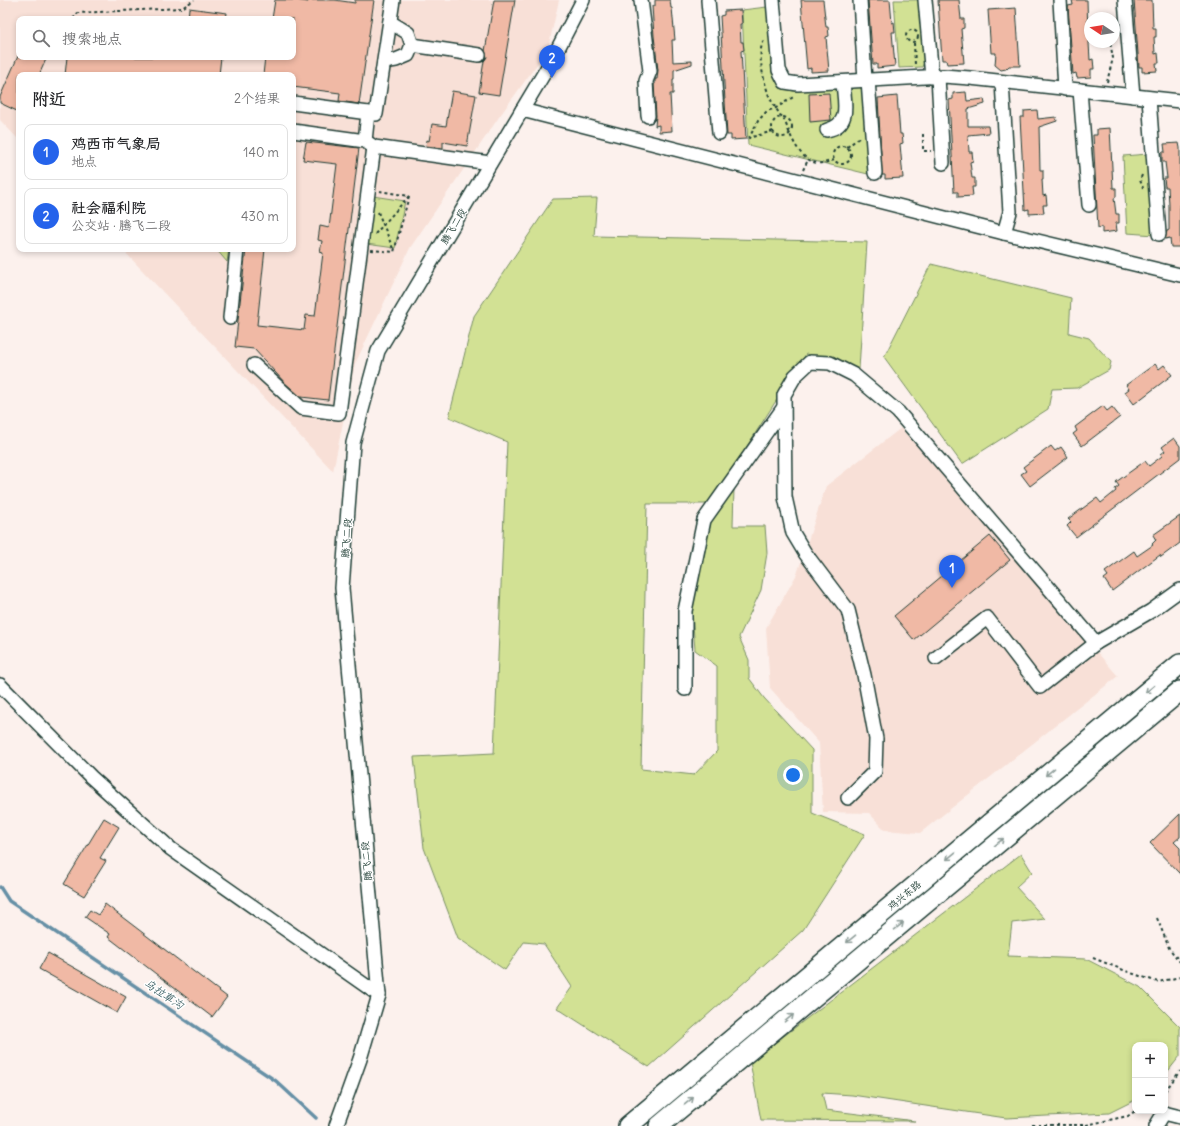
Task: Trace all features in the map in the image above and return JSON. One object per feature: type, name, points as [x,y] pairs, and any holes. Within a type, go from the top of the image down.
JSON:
[{"type":"highway","name":"鸡兴东路","points":[[628,1126],[1180,664]]},
{"type":"highway","name":"鸡兴东路","points":[[659,1126],[1180,691]]},
{"type":"street","points":[[296,103],[376,114],[393,0]]},
{"type":"street","name":"腾飞二段","points":[[336,1126],[360,1059],[379,995],[342,588],[353,443],[378,351],[552,60],[583,0]]},
{"type":"street","points":[[641,0],[650,71],[646,80],[648,116]]},
{"type":"street","points":[[708,0],[719,133]]},
{"type":"street","points":[[773,0],[779,70],[785,82],[798,84],[935,77],[970,78],[1180,101]]},
{"type":"street","points":[[860,0],[875,173]]},
{"type":"street","points":[[925,0],[943,157]]},
{"type":"street","points":[[1060,0],[1065,89]]},
{"type":"street","points":[[1125,0],[1133,96]]},
{"type":"street","points":[[384,62],[396,60],[408,55],[412,46],[408,33],[390,22]]},
{"type":"street","points":[[412,46],[479,55]]},
{"type":"street","points":[[827,130],[835,129],[842,124],[845,114],[843,82]]},
{"type":"street","points":[[1002,82],[1010,212],[1004,233]]},
{"type":"street","points":[[1080,90],[1089,205]]},
{"type":"street","points":[[1149,98],[1159,234]]},
{"type":"street","points":[[522,110],[1004,233],[1180,275]]},
{"type":"street","points":[[254,365],[301,408],[339,413],[369,189],[370,144],[368,113]]},
{"type":"street","points":[[296,132],[490,163]]},
{"type":"street","points":[[230,318],[237,252]]},
{"type":"street","points":[[848,798],[874,771],[876,739],[864,675],[848,610],[805,553],[793,532],[785,497],[784,395],[795,376],[810,362],[830,363],[854,375],[898,412],[1096,643]]},
{"type":"street","points":[[685,689],[685,611],[704,520],[784,407]]},
{"type":"street","points":[[936,658],[987,618],[1040,687],[1096,643],[1151,611],[1180,590]]},
{"type":"street","points":[[0,685],[91,777],[172,849],[379,995]]},
{"type":"street","points":[[1156,1126],[1164,1113],[1180,1117]]},
{"type":"path","points":[[76,16],[78,13],[182,8],[194,0]]},
{"type":"path","points":[[776,31],[768,35],[762,43],[760,60],[768,94],[780,115],[788,119],[791,124],[790,133]]},
{"type":"path","points":[[914,43],[908,41],[906,37],[908,31],[916,31],[919,34],[917,41],[914,43],[915,68]]},
{"type":"path","points":[[1104,93],[1113,58],[1111,48]]},
{"type":"path","points":[[773,131],[749,138],[758,121],[767,111],[776,108],[796,95]]},
{"type":"path","points":[[783,117],[779,117],[774,121],[772,124],[773,131],[781,137],[790,133]]},
{"type":"path","points":[[783,117],[802,155],[808,160],[818,163],[835,160],[840,164],[846,163],[851,155],[850,149],[844,146],[837,148],[833,155],[835,160]]},
{"type":"path","points":[[923,134],[923,152],[943,157]]},
{"type":"path","points":[[369,189],[410,196]]},
{"type":"path","points":[[360,250],[410,196]]},
{"type":"path","points":[[394,252],[410,196]]},
{"type":"path","points":[[377,210],[394,252]]},
{"type":"path","points":[[360,250],[394,252]]},
{"type":"path","points":[[1157,918],[1169,948],[1180,962]]},
{"type":"path","points":[[1093,958],[1131,974],[1158,982],[1180,976]]},
{"type":"path","points":[[1168,1087],[1180,1071]]},
{"type":"path","points":[[1032,1125],[1086,1125],[1128,1116],[1132,1113]]},
{"type":"shaded area","points":[[0,0],[559,0],[548,49],[499,117],[410,248],[355,364],[333,471],[125,252],[296,252],[296,72],[16,72],[16,137],[0,120]]},
{"type":"shaded area","points":[[901,428],[1118,676],[920,833],[885,830],[869,813],[823,812],[819,743],[770,688],[766,628],[797,574],[826,486]]},
{"type":"green space","points":[[894,0],[922,0],[927,55],[922,67],[899,68]]},
{"type":"green space","points":[[767,7],[772,74],[780,88],[794,91],[863,86],[868,174],[748,145],[742,10]]},
{"type":"green space","points":[[1148,154],[1155,235],[1127,233],[1123,156]]},
{"type":"green space","points":[[373,196],[405,201],[395,248],[366,244]]},
{"type":"green space","points":[[597,198],[594,236],[867,242],[859,369],[806,354],[710,504],[647,504],[641,769],[694,775],[717,751],[717,666],[695,650],[692,611],[711,521],[734,488],[733,526],[765,526],[767,553],[761,590],[739,637],[749,660],[749,678],[764,698],[812,750],[812,813],[865,834],[803,930],[649,1067],[557,1008],[572,987],[544,944],[524,942],[505,970],[458,938],[424,848],[414,757],[494,753],[507,442],[449,417],[474,316],[553,199]]},
{"type":"green space","points":[[219,252],[229,252],[227,262]]},
{"type":"green space","points":[[931,264],[1071,298],[1069,333],[1089,338],[1111,362],[1109,370],[1077,388],[1052,389],[1048,409],[962,464],[884,357]]},
{"type":"green space","points":[[1021,854],[1032,872],[1016,887],[1045,919],[1012,923],[1008,956],[1086,959],[1140,987],[1180,1027],[1180,1056],[1168,1071],[1168,1042],[1132,1042],[1132,1102],[1109,1113],[1006,1118],[852,1095],[822,1093],[826,1110],[915,1121],[761,1120],[750,1062]]},
{"type":"building","points":[[275,0],[295,0],[308,2],[308,0],[335,0],[355,3],[355,0],[374,0],[359,104],[339,101],[340,93],[296,87],[296,72],[263,72],[265,60],[296,60],[296,16],[272,16]]},
{"type":"building","points":[[494,0],[515,0],[499,95],[479,92],[484,61],[487,57],[485,51]]},
{"type":"building","points":[[655,0],[670,0],[675,40],[672,40],[673,62],[692,61],[692,64],[674,70],[673,94],[670,94],[672,131],[659,132],[659,125],[655,126],[656,116],[654,84],[655,79],[657,79],[658,70],[652,6],[655,6]]},
{"type":"building","points":[[801,0],[823,0],[826,27],[828,27],[829,36],[826,37],[829,71],[811,72],[811,68],[807,69]]},
{"type":"building","points":[[868,0],[890,0],[892,23],[894,22],[895,32],[892,32],[895,66],[877,68],[877,64],[873,64]]},
{"type":"building","points":[[938,0],[959,0],[961,19],[964,19],[964,28],[961,29],[964,63],[947,64],[946,60],[942,60]]},
{"type":"building","points":[[1072,0],[1087,0],[1087,12],[1084,12],[1084,48],[1089,48],[1090,60],[1093,59],[1094,69],[1091,69],[1091,77],[1077,78],[1076,73],[1073,74],[1068,6],[1073,5]]},
{"type":"building","points":[[1134,0],[1152,0],[1153,28],[1156,28],[1156,37],[1154,37],[1155,54],[1158,53],[1159,63],[1156,63],[1157,71],[1142,72],[1142,67],[1139,67]]},
{"type":"building","points":[[189,8],[227,13],[226,16],[188,16]]},
{"type":"building","points":[[1016,8],[1020,66],[1009,66],[1006,69],[1001,70],[995,65],[996,53],[991,53],[988,10]]},
{"type":"building","points":[[741,10],[741,42],[743,42],[744,50],[741,51],[746,139],[731,140],[731,135],[727,135],[720,16],[724,15],[724,11]]},
{"type":"building","points":[[16,60],[46,60],[40,72],[16,72],[16,111],[0,103],[0,97]]},
{"type":"building","points":[[67,60],[221,60],[219,72],[65,72]]},
{"type":"building","points":[[452,91],[476,95],[467,146],[443,142],[443,148],[426,146],[427,140],[429,141],[432,124],[446,126]]},
{"type":"building","points":[[966,92],[967,101],[984,99],[985,104],[968,109],[968,126],[988,126],[989,133],[968,135],[969,152],[972,152],[973,161],[970,162],[972,178],[975,178],[975,187],[972,187],[973,196],[958,197],[958,192],[954,192],[949,100],[953,99],[953,93]]},
{"type":"building","points":[[829,93],[831,120],[810,122],[809,94]]},
{"type":"building","points":[[897,96],[900,134],[902,134],[903,143],[900,144],[903,178],[885,179],[885,175],[882,175],[878,98]]},
{"type":"building","points":[[1037,110],[1038,119],[1056,117],[1057,121],[1039,127],[1040,170],[1043,170],[1043,196],[1046,195],[1047,205],[1043,205],[1044,213],[1029,214],[1029,209],[1025,210],[1020,117],[1024,117],[1024,111]]},
{"type":"building","points":[[1110,128],[1113,188],[1116,188],[1116,197],[1114,198],[1116,214],[1119,214],[1119,223],[1116,223],[1117,231],[1102,233],[1102,227],[1098,228],[1093,135],[1097,135],[1097,129]]},
{"type":"building","points":[[306,142],[359,148],[328,400],[301,397],[285,383],[254,349],[235,347],[246,252],[265,252],[257,325],[304,330],[306,315],[315,316],[323,253],[320,252],[322,241],[318,240],[320,226],[329,228],[337,164],[303,160]]},
{"type":"building","points":[[1179,143],[1180,247],[1171,247],[1170,238],[1165,239],[1167,231],[1169,230],[1169,205],[1168,187],[1165,187],[1164,178],[1167,178],[1165,162],[1162,162],[1162,152],[1165,152],[1164,144]]},
{"type":"building","points":[[1155,364],[1159,369],[1164,365],[1172,375],[1134,404],[1125,392],[1129,389],[1126,385]]},
{"type":"building","points":[[1103,406],[1107,411],[1112,407],[1120,417],[1082,446],[1073,434],[1077,431],[1075,427]]},
{"type":"building","points":[[1174,438],[1180,446],[1180,458],[1076,537],[1067,526],[1071,522],[1068,519],[1097,498],[1101,503],[1116,491],[1115,489],[1119,486],[1116,482],[1145,461],[1149,466],[1162,456],[1161,454],[1165,451],[1162,447]]},
{"type":"building","points":[[1051,446],[1055,451],[1061,447],[1068,457],[1030,486],[1021,474],[1026,471],[1023,467]]},
{"type":"building","points":[[1180,516],[1180,543],[1161,557],[1160,555],[1112,591],[1104,579],[1108,576],[1105,572],[1134,551],[1137,556],[1153,545],[1152,544],[1156,540],[1153,535]]},
{"type":"building","points":[[990,536],[1010,560],[914,640],[894,616]]},
{"type":"building","points":[[1180,814],[1180,837],[1174,842],[1180,848],[1180,874],[1150,843]]},
{"type":"building","points":[[104,818],[119,827],[100,858],[106,861],[84,896],[64,884]]},
{"type":"building","points":[[105,904],[227,997],[212,1017],[108,937],[110,934],[85,917],[90,910],[98,915]]},
{"type":"building","points":[[48,953],[126,997],[117,1013],[39,969]]},
{"type":"waterway","name":"乌拉草沟","points":[[0,887],[9,901],[276,1081],[316,1118]]},
{"type":"place","name":"社会福利院","points":[[552,78]]},
{"type":"place","name":"鸡西市气象局","points":[[952,588]]}]
